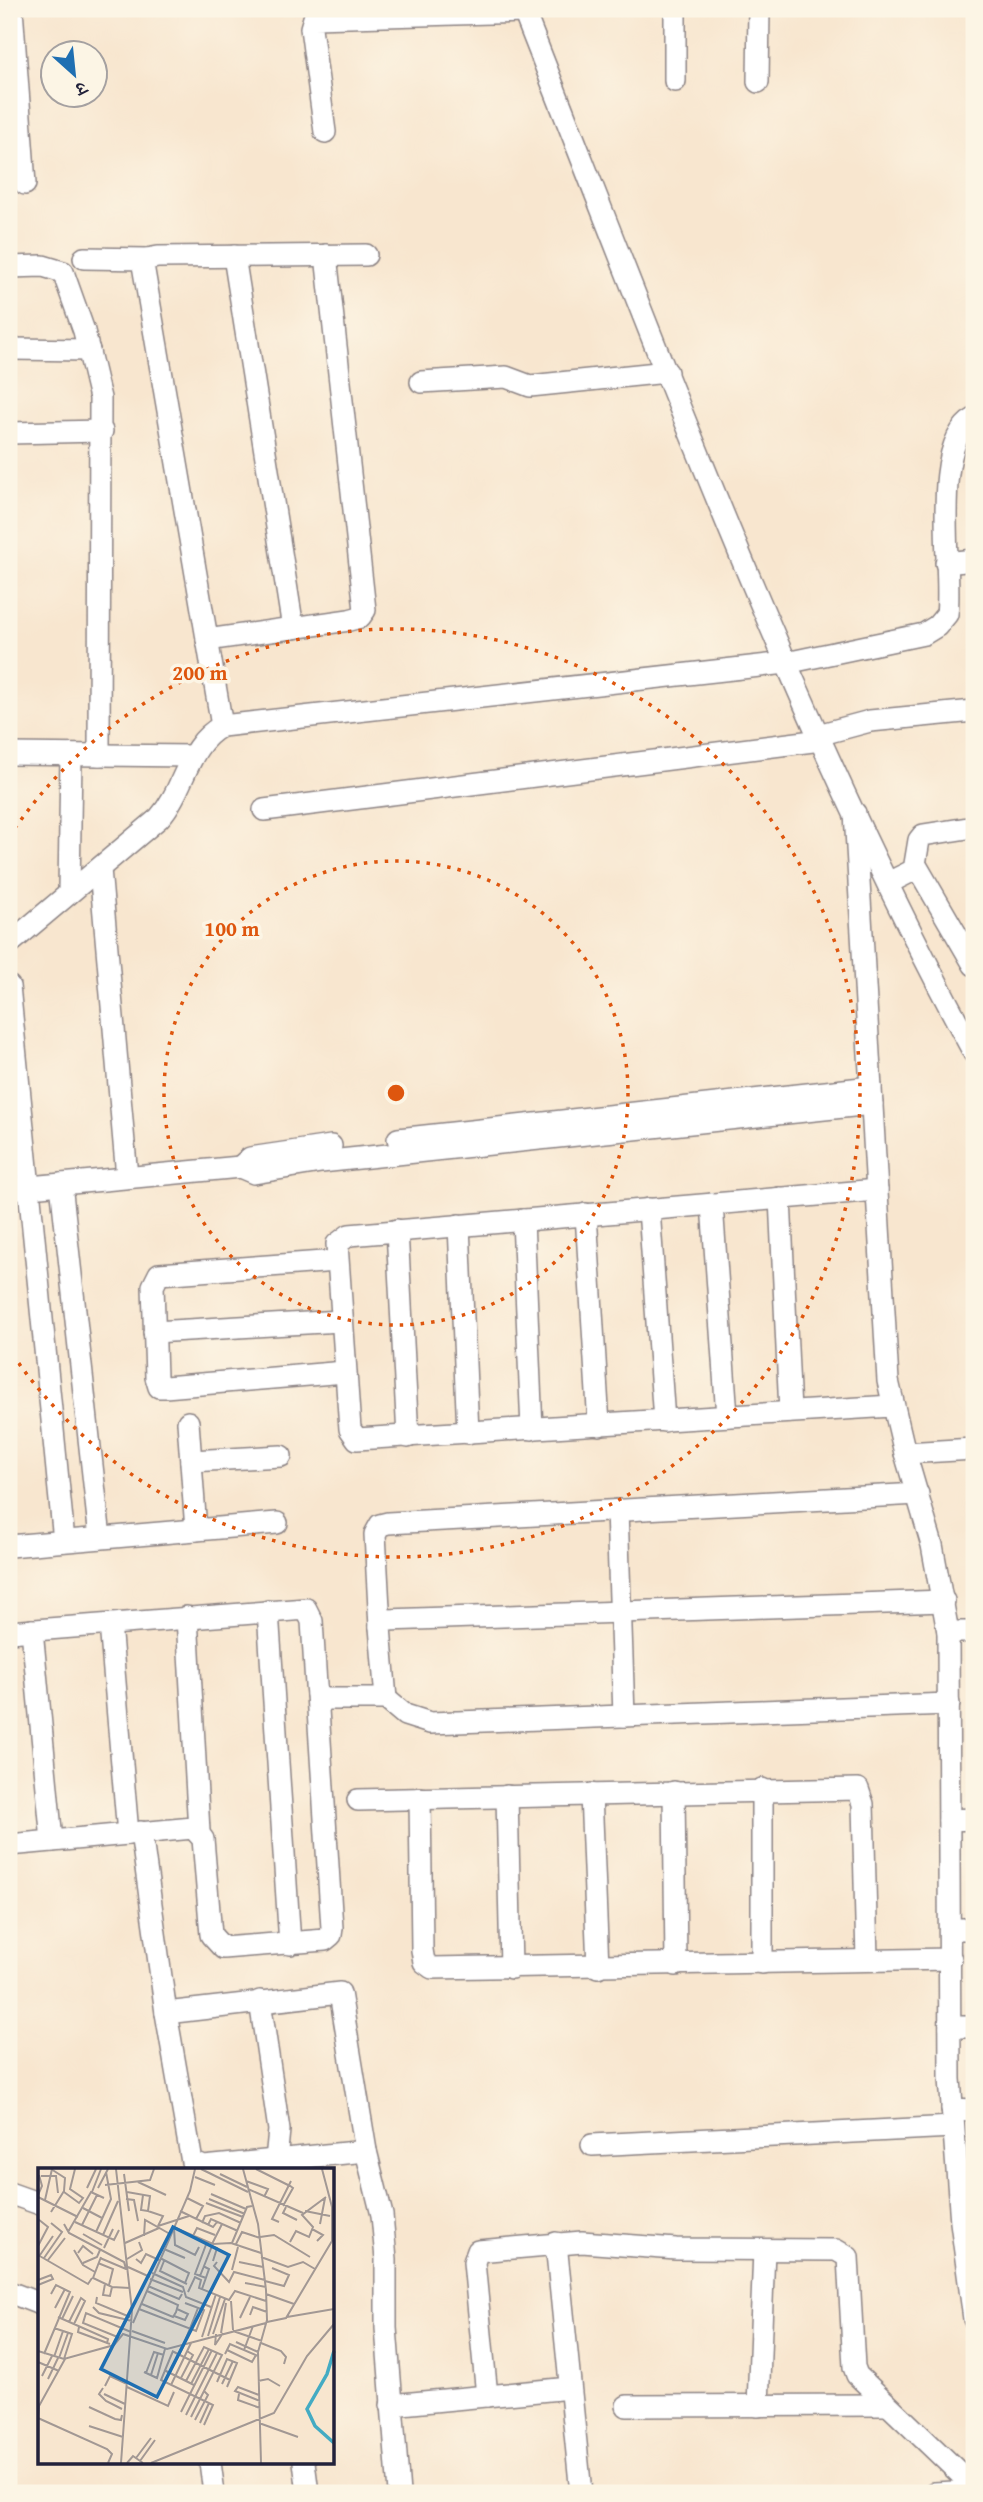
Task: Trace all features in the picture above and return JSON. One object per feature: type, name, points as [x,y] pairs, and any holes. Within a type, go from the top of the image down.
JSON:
[{"type":"street","points":[[12,9],[13,81],[25,184]]},
{"type":"street","points":[[675,9],[675,81]]},
{"type":"street","points":[[758,82],[759,9]]},
{"type":"street","points":[[325,132],[311,28],[314,18],[524,10],[667,372],[800,660],[829,732],[855,813],[886,1355],[892,1406],[918,1494],[944,1601],[948,1632],[952,2118],[970,2254],[974,2319]]},
{"type":"street","points":[[206,640],[349,620],[360,617],[365,610],[326,255]]},
{"type":"street","points":[[84,258],[366,255]]},
{"type":"street","points":[[234,256],[293,628]]},
{"type":"street","points":[[147,259],[142,273],[222,726]]},
{"type":"street","points":[[9,267],[43,266],[63,272],[89,351],[100,398],[99,755]]},
{"type":"street","points":[[9,349],[89,351]]},
{"type":"street","points":[[421,382],[506,377],[530,386],[667,372]]},
{"type":"street","points":[[9,944],[100,869],[171,804],[204,736],[222,726],[800,660],[923,634],[947,614],[947,492],[959,434],[974,419]]},
{"type":"street","points":[[9,433],[102,431]]},
{"type":"street","points":[[946,563],[974,561]]},
{"type":"street","points":[[264,810],[974,711]]},
{"type":"street","points":[[9,754],[192,756]]},
{"type":"street","points":[[69,892],[71,755]]},
{"type":"street","points":[[855,813],[901,879],[974,965]]},
{"type":"street","points":[[861,907],[901,879],[923,835],[974,827]]},
{"type":"street","points":[[100,869],[127,1177]]},
{"type":"street","points":[[901,879],[974,1053]]},
{"type":"street","points":[[9,986],[19,1188],[64,1541]]},
{"type":"street","points":[[19,1188],[240,1167],[250,1158],[321,1155],[872,1096]]},
{"type":"street","points":[[61,1184],[100,1538]]},
{"type":"street","points":[[877,1190],[397,1230],[341,1238],[337,1244],[341,1321],[352,1436],[365,1440],[892,1406]]},
{"type":"street","points":[[780,1198],[790,1412]]},
{"type":"street","points":[[712,1204],[727,1416]]},
{"type":"street","points":[[649,1209],[664,1421]]},
{"type":"street","points":[[586,1214],[599,1425]]},
{"type":"street","points":[[523,1220],[532,1429]]},
{"type":"street","points":[[459,1225],[468,1433]]},
{"type":"street","points":[[397,1230],[408,1437]]},
{"type":"street","points":[[337,1261],[159,1274],[153,1286],[155,1332],[159,1387],[345,1373]]},
{"type":"street","points":[[155,1332],[341,1321]]},
{"type":"street","points":[[188,1422],[196,1530]]},
{"type":"street","points":[[905,1453],[974,1449]]},
{"type":"street","points":[[191,1461],[281,1455]]},
{"type":"street","points":[[386,1699],[375,1534],[380,1525],[918,1494]]},
{"type":"street","points":[[617,1510],[624,1716]]},
{"type":"street","points":[[9,1546],[277,1523]]},
{"type":"street","points":[[380,1627],[387,1620],[398,1618],[944,1601]]},
{"type":"street","points":[[9,1632],[187,1617],[268,1611],[299,1608],[310,1613],[332,1928],[331,1935],[325,1940],[223,1948],[215,1943],[211,1935],[199,1831],[187,1617]]},
{"type":"street","points":[[268,1611],[290,1944]]},
{"type":"street","points":[[110,1624],[134,1833],[192,2162],[204,2167],[276,2166],[366,2151]]},
{"type":"street","points":[[32,1630],[52,1840]]},
{"type":"street","points":[[948,1632],[974,1632]]},
{"type":"street","points":[[317,1694],[323,1699],[332,1700],[386,1699],[415,1720],[430,1723],[949,1704]]},
{"type":"street","points":[[762,1789],[762,1963]]},
{"type":"street","points":[[358,1800],[762,1789],[858,1789],[863,1804],[867,1960]]},
{"type":"street","points":[[674,1792],[676,1965]]},
{"type":"street","points":[[591,1794],[598,1966]]},
{"type":"street","points":[[507,1796],[511,1968]]},
{"type":"street","points":[[420,1798],[424,1962],[432,1968],[444,1970],[951,1959]]},
{"type":"street","points":[[949,1819],[974,1819]]},
{"type":"street","points":[[9,1844],[193,1828],[199,1831]]},
{"type":"street","points":[[950,1929],[974,1928]]},
{"type":"street","points":[[166,2013],[340,1993],[366,2151],[382,2215],[391,2406],[399,2493]]},
{"type":"street","points":[[260,2001],[279,2130],[276,2166]]},
{"type":"street","points":[[950,2026],[974,2027]]},
{"type":"street","points":[[592,2146],[952,2118],[974,2110]]},
{"type":"street","points":[[9,2193],[38,2203]]},
{"type":"street","points":[[487,2396],[474,2256],[483,2249],[607,2242],[676,2249],[835,2250],[848,2257],[854,2367],[862,2383],[974,2489]]},
{"type":"street","points":[[556,2243],[581,2493]]},
{"type":"street","points":[[758,2406],[764,2250]]},
{"type":"street","points":[[9,2292],[38,2303]]},
{"type":"street","points":[[391,2406],[570,2388]]},
{"type":"street","points":[[627,2406],[886,2405]]},
{"type":"street","points":[[210,2464],[214,2493]]},
{"type":"street","points":[[304,2464],[308,2493]]},
{"type":"street","points":[[934,2493],[974,2489]]}]
